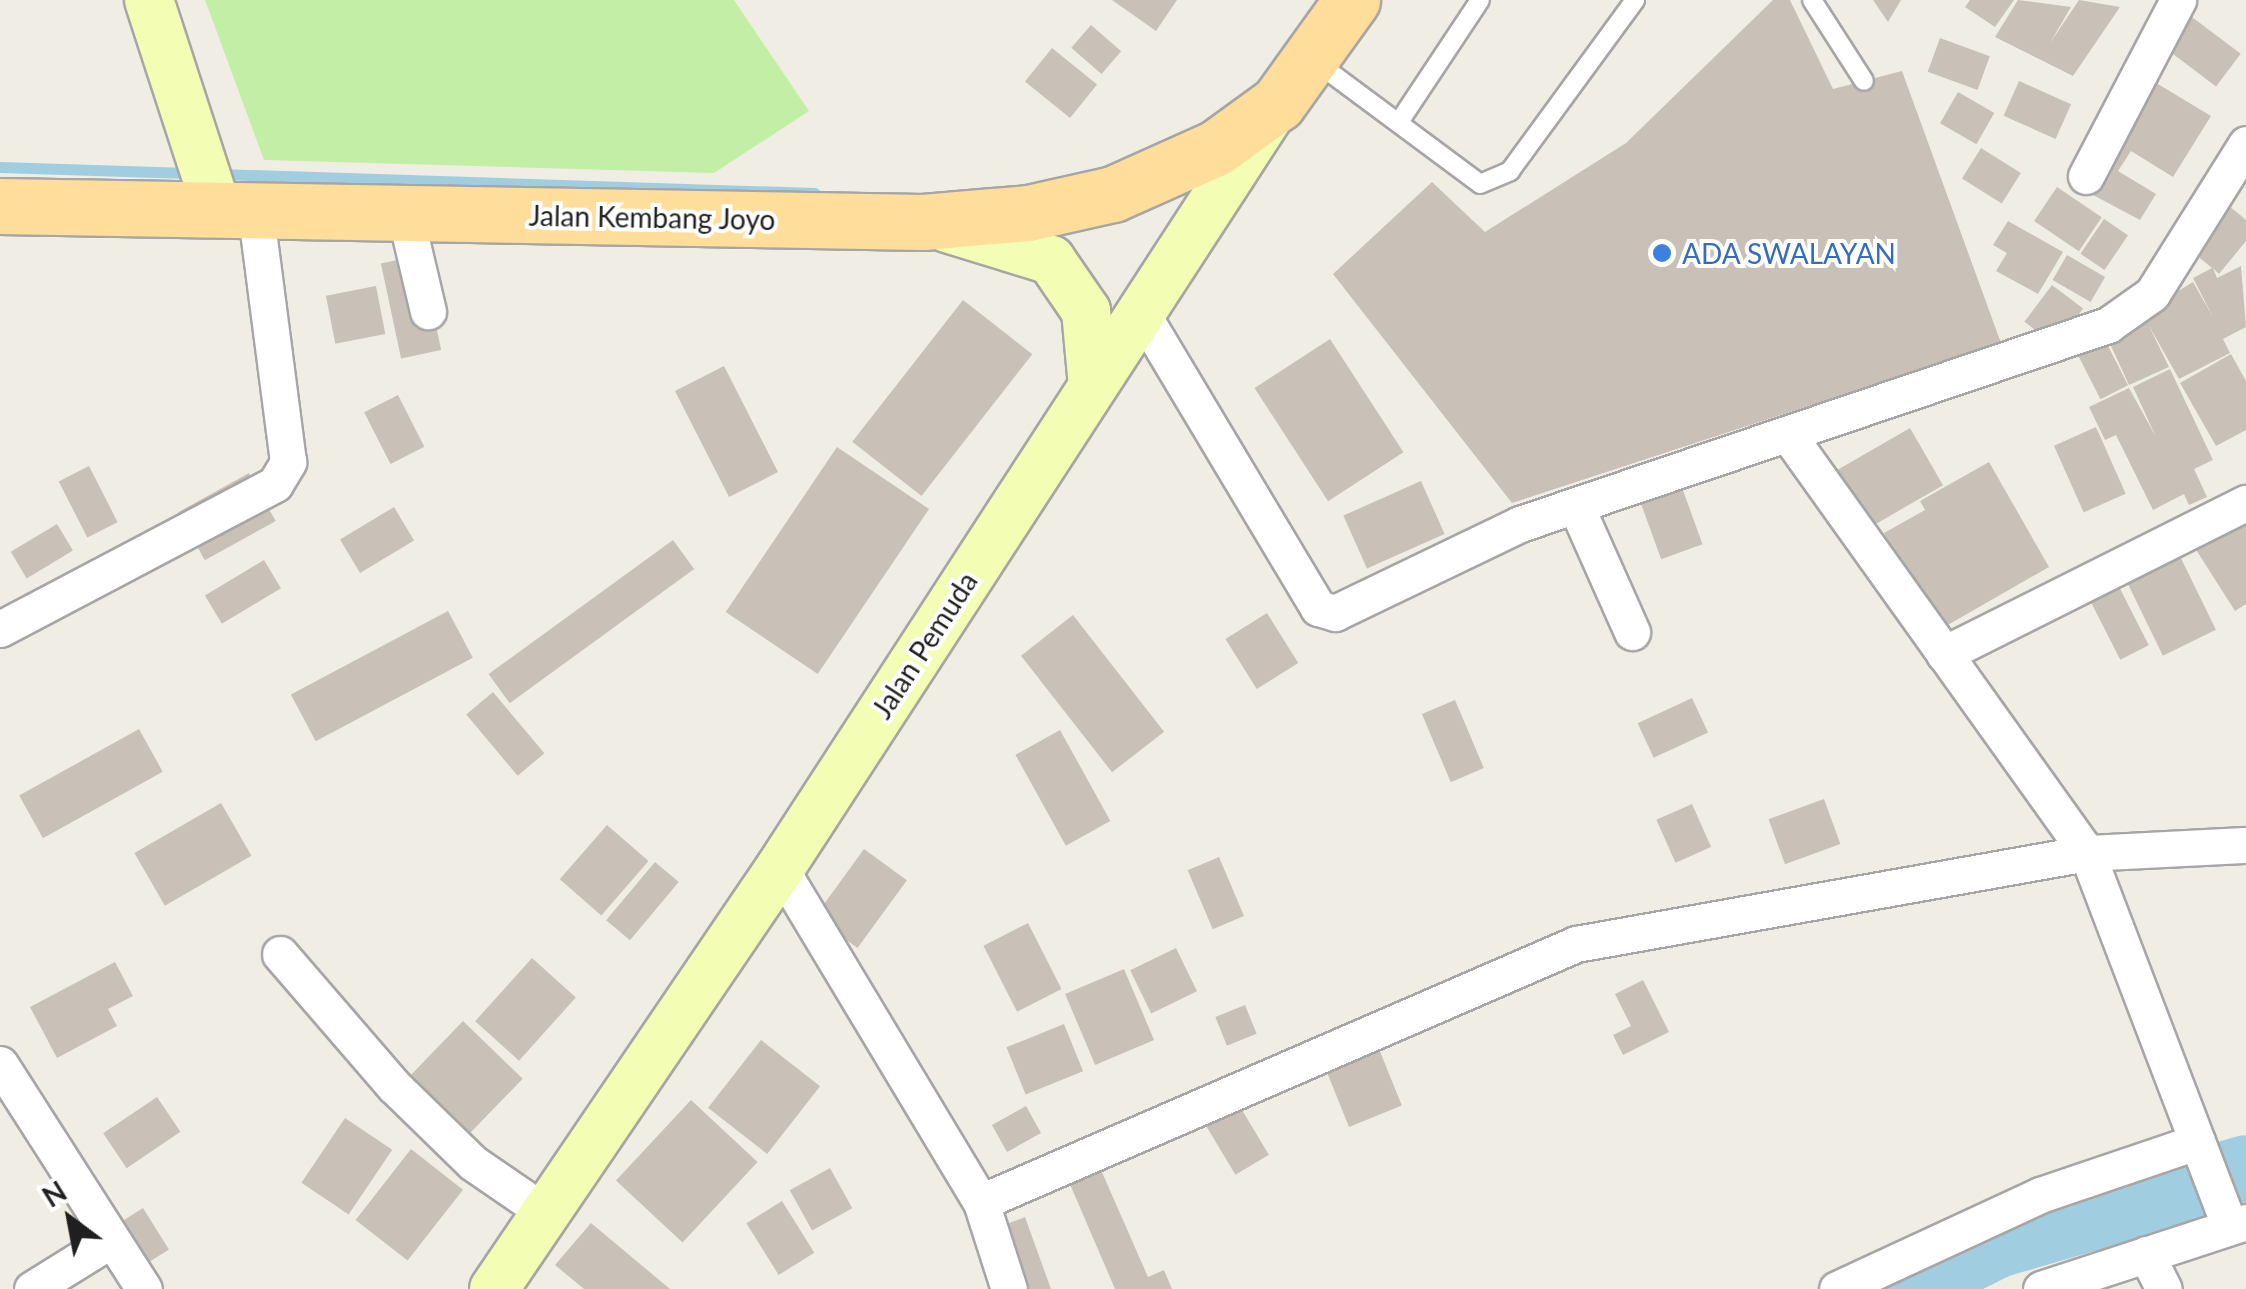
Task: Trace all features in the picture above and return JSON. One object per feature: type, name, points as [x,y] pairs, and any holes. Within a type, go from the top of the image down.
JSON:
[{"type":"main road","points":[[149,0],[222,193]]},
{"type":"main road","name":"Jalan Pemuda","points":[[494,1289],[780,868],[1278,103],[1352,0]]},
{"type":"main road","name":"Jalan Kembang Joyo","points":[[0,206],[222,193],[405,214],[923,222],[1028,213],[1113,194],[1216,148],[1278,103]]},
{"type":"main road","points":[[923,222],[1018,244],[1051,260],[1086,311],[1093,386]]},
{"type":"street","points":[[2086,176],[2178,0]]},
{"type":"street","points":[[1141,312],[1325,614],[1576,506],[1789,436],[2132,312],[2152,294],[2246,144]]},
{"type":"street","points":[[0,629],[274,484],[288,462],[222,193]]},
{"type":"street","points":[[405,214],[428,311]]},
{"type":"street","points":[[1789,436],[2087,853],[2201,1152],[2231,1215],[2146,1254],[2040,1289]]},
{"type":"street","points":[[1944,654],[2246,503]]},
{"type":"street","points":[[1576,506],[1632,632]]},
{"type":"street","points":[[981,1202],[1576,944],[2087,853],[2246,845]]},
{"type":"street","points":[[780,868],[981,1202],[1009,1289]]},
{"type":"street","points":[[280,954],[420,1112],[473,1163],[546,1212]]},
{"type":"street","points":[[0,1064],[144,1289]]},
{"type":"street","points":[[1837,1289],[2040,1195],[2201,1152]]},
{"type":"street","points":[[32,1289],[112,1240]]},
{"type":"street","points":[[2146,1254],[2164,1289]]},
{"type":"lane","points":[[1399,122],[1480,0]]},
{"type":"lane","points":[[1311,59],[1480,184],[1497,180],[1635,0]]},
{"type":"lane","points":[[1812,0],[1864,81]]},
{"type":"green space","points":[[205,0],[734,0],[809,111],[714,173],[264,160]]},
{"type":"building","points":[[1112,0],[1177,0],[1156,31]]},
{"type":"building","name":"ADA SWALAYAN","points":[[1773,0],[1790,0],[1833,89],[1902,71],[2001,343],[1512,503],[1333,274],[1432,182],[1485,232],[1626,143]]},
{"type":"building","points":[[1873,0],[1901,0],[1888,22]]},
{"type":"building","points":[[1970,0],[2014,0],[1995,27],[1965,7]]},
{"type":"building","points":[[2018,0],[2071,7],[2050,43],[2079,0],[2120,7],[2073,76],[1995,37]]},
{"type":"building","points":[[2188,14],[2241,54],[2216,86],[2163,47]]},
{"type":"building","points":[[1091,25],[1121,51],[1102,74],[1071,48]]},
{"type":"building","points":[[1940,38],[1990,56],[1977,90],[1928,72]]},
{"type":"building","points":[[1052,48],[1097,85],[1070,118],[1025,81]]},
{"type":"building","points":[[2148,78],[2211,116],[2173,177],[2131,151],[2118,171],[2156,194],[2140,220],[2080,188]]},
{"type":"building","points":[[2019,81],[2071,104],[2056,139],[2004,116]]},
{"type":"building","points":[[1958,92],[1994,113],[1976,144],[1940,123]]},
{"type":"building","points":[[1981,148],[2021,173],[2002,203],[1962,179]]},
{"type":"building","points":[[2057,187],[2102,217],[2079,251],[2034,221]]},
{"type":"building","points":[[2221,199],[2246,220],[2246,241],[2219,274],[2213,268],[2217,278],[2241,266],[2246,327],[2223,339],[2230,353],[2179,379],[2148,324],[2169,367],[2129,385],[2106,335],[2193,282],[2213,317],[2193,278],[2212,268],[2184,245]]},
{"type":"building","points":[[2104,219],[2128,235],[2105,270],[2081,254]]},
{"type":"building","points":[[2008,221],[2063,252],[2038,294],[1996,271],[2007,253],[1993,245]]},
{"type":"building","points":[[421,255],[441,350],[401,358],[381,264]]},
{"type":"building","points":[[2067,255],[2105,277],[2091,302],[2052,280]]},
{"type":"building","points":[[2052,285],[2083,308],[2055,345],[2024,322]]},
{"type":"building","points":[[376,286],[385,334],[335,344],[326,296]]},
{"type":"building","points":[[963,300],[1032,354],[922,496],[852,442]]},
{"type":"building","points":[[2104,338],[2128,385],[2100,399],[2076,352]]},
{"type":"building","points":[[1330,339],[1404,452],[1328,501],[1255,388]]},
{"type":"building","points":[[2231,354],[2246,381],[2246,430],[2216,446],[2180,383]]},
{"type":"building","points":[[724,366],[778,472],[729,497],[675,391]]},
{"type":"building","points":[[2170,369],[2213,460],[2194,469],[2207,497],[2189,505],[2184,494],[2153,510],[2116,435],[2105,440],[2089,407],[2129,388],[2156,437],[2133,387]]},
{"type":"building","points":[[398,395],[424,447],[390,464],[364,412]]},
{"type":"building","points":[[2096,427],[2126,494],[2084,512],[2054,446]]},
{"type":"building","points":[[1910,428],[1943,485],[1869,528],[1836,470]]},
{"type":"building","points":[[837,447],[929,509],[818,674],[726,612]]},
{"type":"building","points":[[1989,462],[2049,567],[1939,630],[1884,533],[1925,510],[1920,501]]},
{"type":"building","points":[[89,466],[118,522],[87,538],[59,481]]},
{"type":"building","points":[[249,473],[276,521],[205,560],[178,512]]},
{"type":"building","points":[[1421,481],[1445,534],[1367,569],[1343,516]]},
{"type":"building","points":[[1681,485],[1703,544],[1661,559],[1640,500]]},
{"type":"building","points":[[394,507],[414,540],[360,573],[340,539]]},
{"type":"building","points":[[2246,522],[2246,604],[2235,611],[2193,545]]},
{"type":"building","points":[[57,524],[73,551],[27,578],[11,552]]},
{"type":"building","points":[[673,540],[694,569],[510,703],[489,674]]},
{"type":"building","points":[[2176,548],[2216,630],[2163,656],[2123,574]]},
{"type":"building","points":[[264,560],[281,588],[222,624],[205,596]]},
{"type":"building","points":[[2112,573],[2149,645],[2120,660],[2083,588]]},
{"type":"building","points":[[448,611],[473,658],[316,741],[291,695]]},
{"type":"building","points":[[1267,613],[1298,663],[1257,689],[1225,639]]},
{"type":"building","points":[[1073,615],[1164,732],[1112,772],[1021,656]]},
{"type":"building","points":[[493,692],[544,753],[518,776],[466,714]]},
{"type":"building","points":[[1692,698],[1708,732],[1654,758],[1638,723]]},
{"type":"building","points":[[1455,700],[1484,768],[1451,782],[1422,714]]},
{"type":"building","points":[[139,729],[163,772],[43,838],[19,795]]},
{"type":"building","points":[[1060,730],[1110,821],[1066,846],[1015,755]]},
{"type":"building","points":[[1824,799],[1840,844],[1785,864],[1769,819]]},
{"type":"building","points":[[221,803],[252,856],[165,906],[134,853]]},
{"type":"building","points":[[1692,804],[1711,847],[1675,863],[1656,820]]},
{"type":"building","points":[[607,825],[649,861],[601,915],[560,879]]},
{"type":"building","points":[[864,849],[907,880],[858,948],[815,917]]},
{"type":"building","points":[[1219,857],[1244,916],[1213,929],[1188,870]]},
{"type":"building","points":[[655,862],[679,882],[630,940],[606,920]]},
{"type":"building","points":[[1028,923],[1062,989],[1017,1012],[983,946]]},
{"type":"building","points":[[1176,948],[1197,991],[1151,1013],[1130,970]]},
{"type":"building","points":[[532,958],[576,997],[519,1061],[475,1021]]},
{"type":"building","points":[[115,962],[133,996],[108,1009],[117,1026],[57,1058],[30,1007]]},
{"type":"building","points":[[1124,969],[1154,1040],[1095,1065],[1065,994]]},
{"type":"building","points":[[1643,980],[1669,1032],[1623,1055],[1613,1035],[1631,1026],[1615,994]]},
{"type":"building","points":[[1245,1005],[1257,1034],[1227,1046],[1215,1017]]},
{"type":"building","points":[[463,1021],[523,1079],[471,1133],[411,1075]]},
{"type":"building","points":[[1064,1024],[1083,1071],[1026,1095],[1007,1047]]},
{"type":"building","points":[[761,1040],[820,1086],[767,1154],[708,1108]]},
{"type":"building","points":[[1379,1049],[1402,1106],[1349,1127],[1326,1070]]},
{"type":"building","points":[[157,1097],[180,1132],[127,1168],[103,1133]]},
{"type":"building","points":[[691,1100],[758,1162],[683,1243],[616,1180]]},
{"type":"building","points":[[1239,1105],[1269,1155],[1235,1175],[1206,1125]]},
{"type":"building","points":[[1026,1106],[1041,1133],[1007,1152],[992,1125]]},
{"type":"building","points":[[345,1118],[392,1150],[349,1215],[301,1183]]},
{"type":"building","points":[[411,1149],[463,1190],[408,1261],[356,1220]]},
{"type":"building","points":[[1094,1154],[1148,1277],[1164,1270],[1172,1289],[1115,1289],[1063,1168]]},
{"type":"building","points":[[830,1168],[852,1208],[812,1231],[790,1190]]},
{"type":"building","points":[[782,1201],[814,1253],[779,1275],[746,1223]]},
{"type":"building","points":[[143,1208],[169,1250],[149,1262],[123,1220]]},
{"type":"building","points":[[1025,1217],[1051,1289],[1015,1289],[993,1229]]},
{"type":"building","points":[[591,1223],[670,1289],[584,1289],[555,1265]]},
{"type":"waterway","points":[[0,167],[196,173]]},
{"type":"waterway","points":[[219,174],[815,193]]},
{"type":"waterway","points":[[1904,1289],[1997,1243],[2246,1170]]},
{"type":"place","name":"ADA SWALAYAN","points":[[1662,253]]}]
